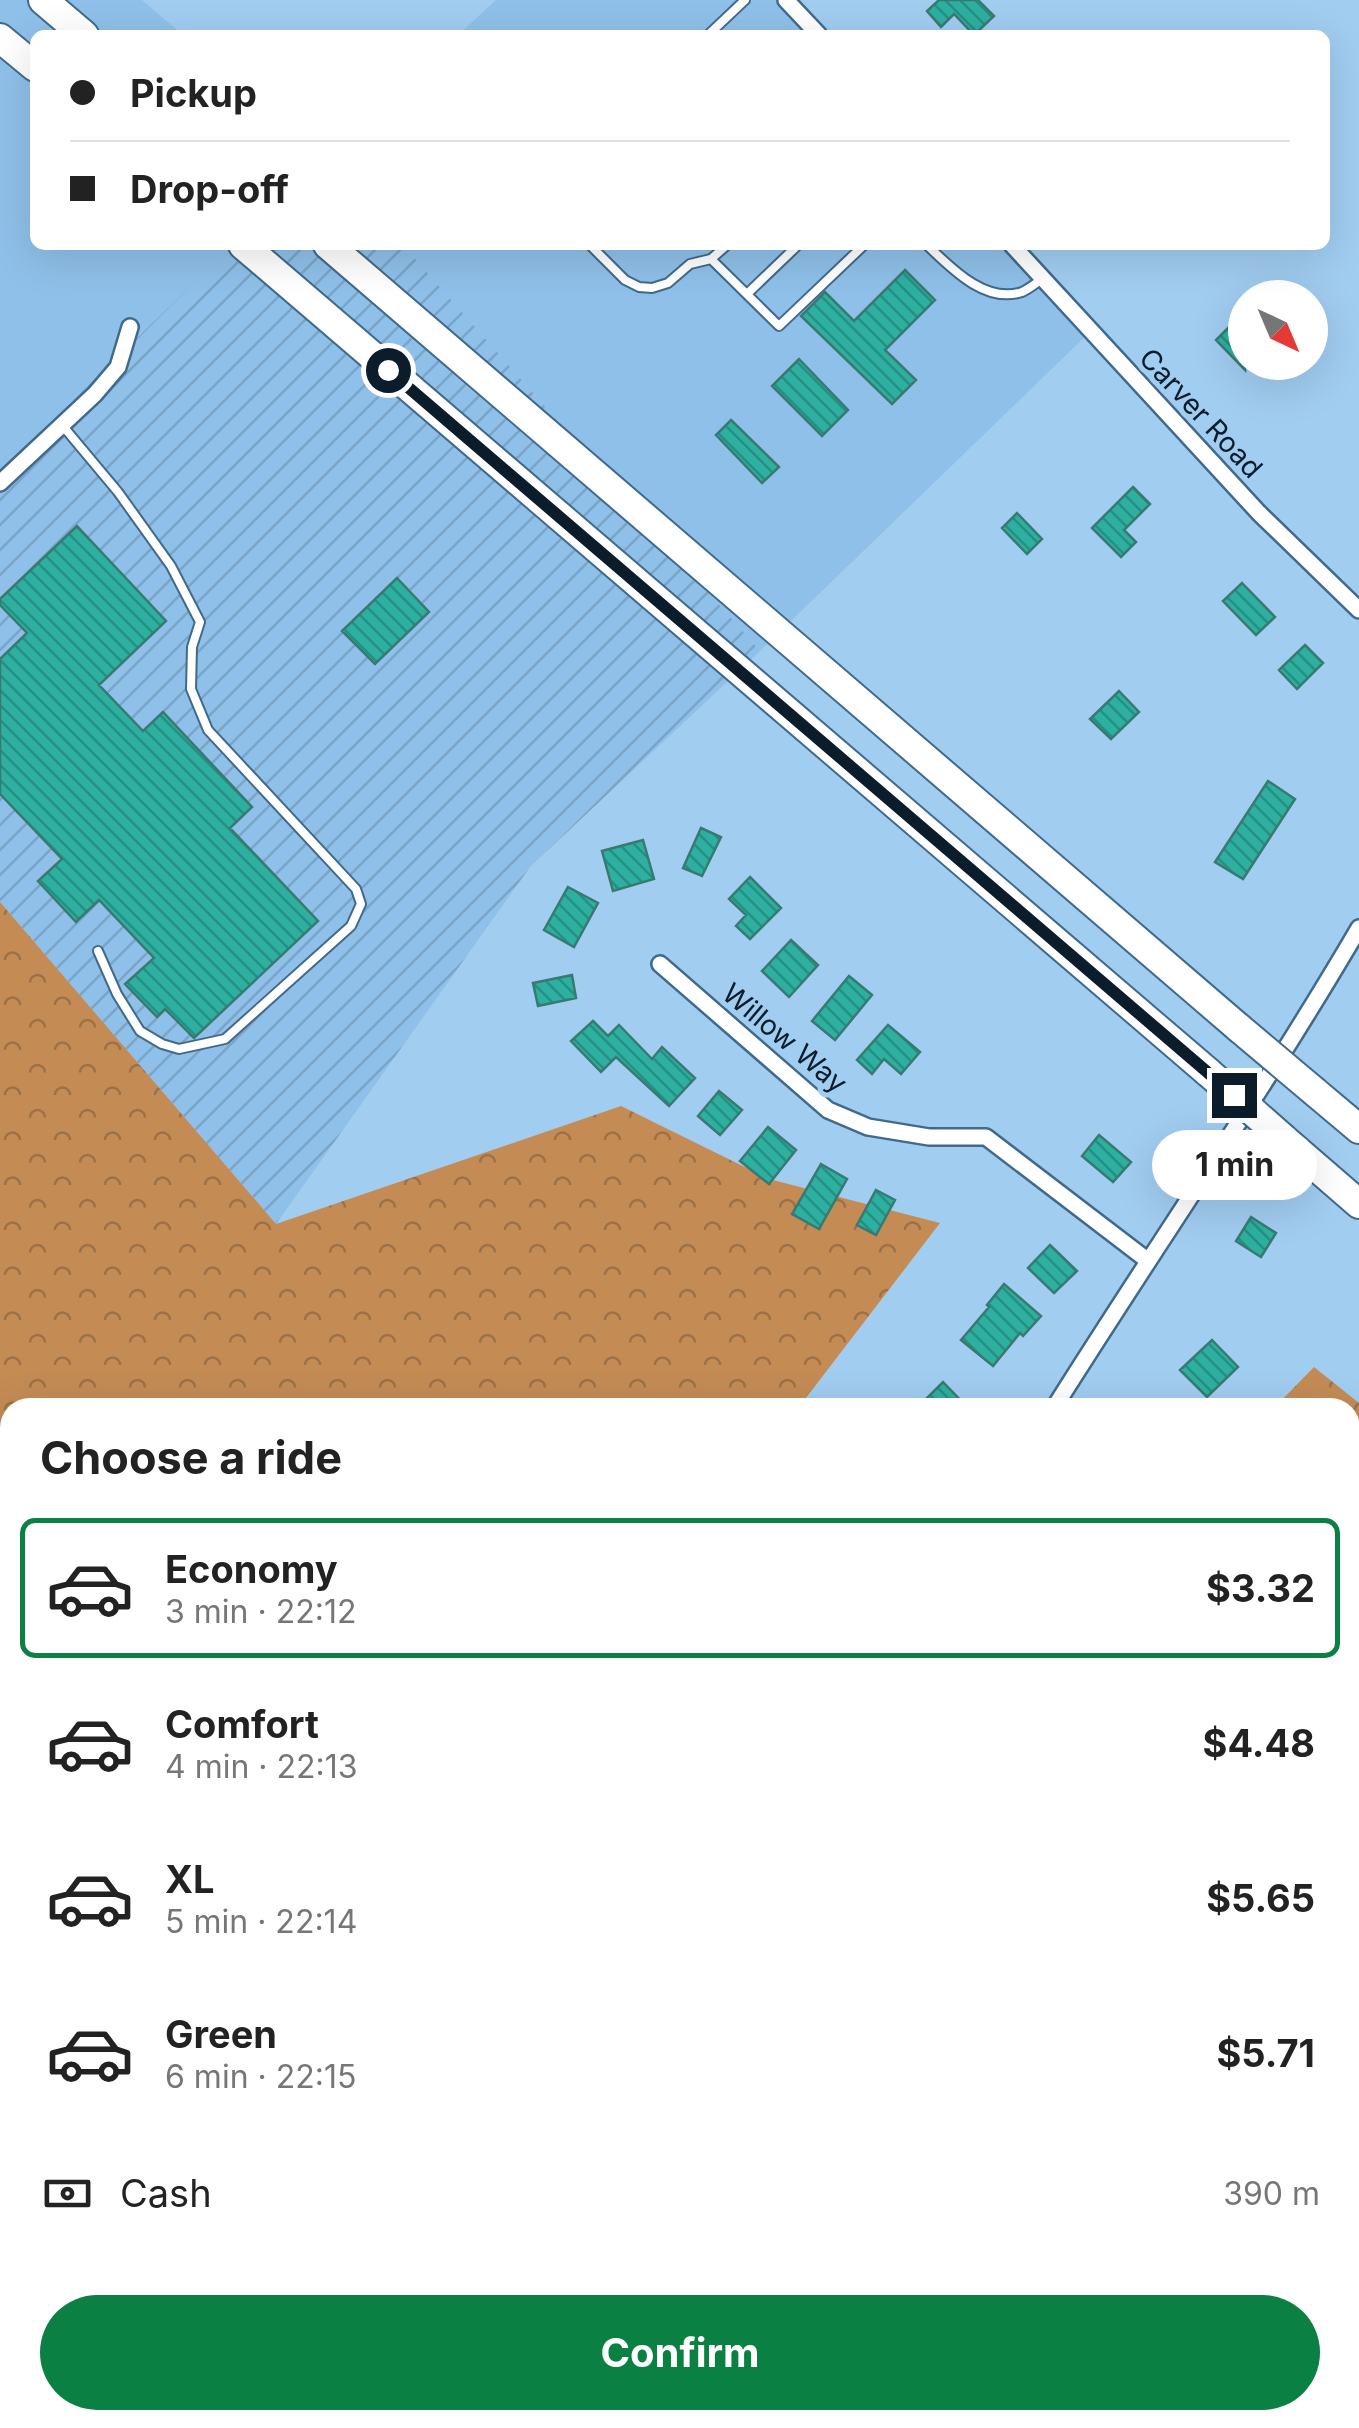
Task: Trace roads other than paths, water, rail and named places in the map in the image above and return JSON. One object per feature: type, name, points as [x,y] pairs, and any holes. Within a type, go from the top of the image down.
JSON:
[{"type":"highway","points":[[43,0],[78,30]]},
{"type":"highway","points":[[0,38],[30,64]]},
{"type":"highway","points":[[249,250],[1359,1204]]},
{"type":"highway","points":[[334,250],[1359,1129]]},
{"type":"street","points":[[786,0],[814,30]]},
{"type":"street","name":"Carver Road","points":[[1016,250],[1259,513],[1359,610]]},
{"type":"street","points":[[0,483],[95,394],[118,367],[130,327]]},
{"type":"street","points":[[1060,1398],[1302,1026],[1359,928]]},
{"type":"street","name":"Willow Way","points":[[660,964],[828,1110],[868,1127],[929,1136],[986,1138],[1148,1260]]},
{"type":"lane","points":[[713,30],[745,0]]},
{"type":"lane","points":[[595,250],[625,280],[652,288],[668,282],[690,264],[711,260],[722,250]]},
{"type":"lane","points":[[748,293],[793,250]]},
{"type":"lane","points":[[711,260],[780,326],[859,250]]},
{"type":"lane","points":[[932,250],[959,275],[1001,293],[1022,292],[1042,279]]},
{"type":"lane","points":[[62,425],[118,492],[171,566],[200,622],[192,648],[191,689],[208,730],[356,890],[361,904],[351,926],[226,1039],[179,1048],[162,1044],[140,1031],[117,994],[98,951]]}]
